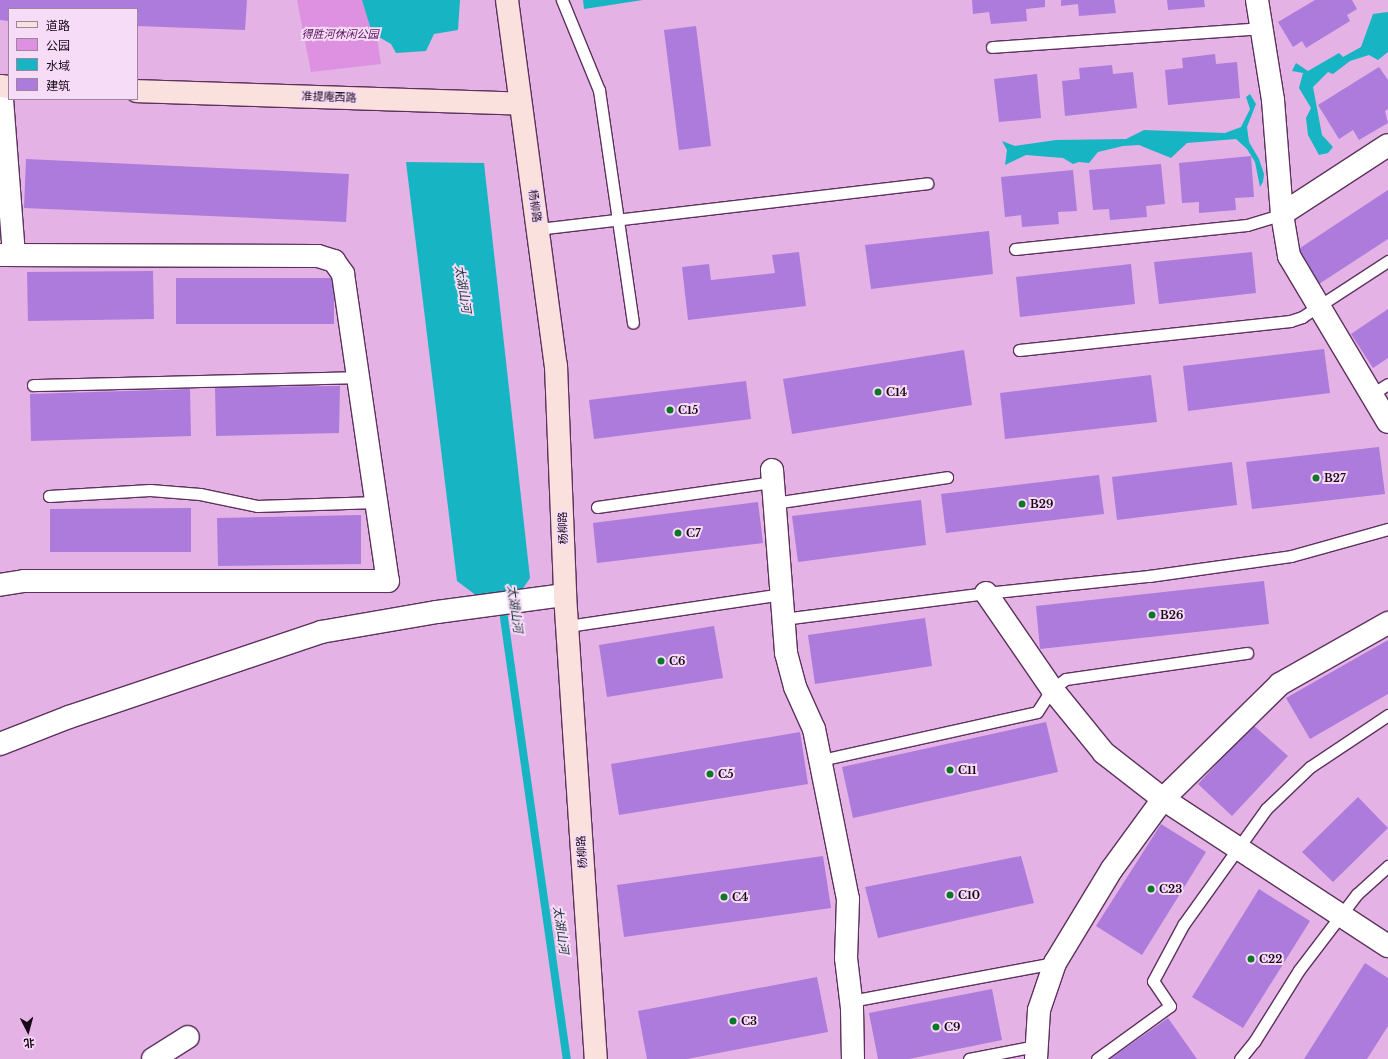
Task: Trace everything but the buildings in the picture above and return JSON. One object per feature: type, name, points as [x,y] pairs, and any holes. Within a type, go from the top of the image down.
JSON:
[{"type":"street","name":"杨柳路","points":[[507,0],[556,366],[565,595],[596,1059]]},
{"type":"street","points":[[1257,0],[1273,100],[1282,214],[1289,256],[1319,306],[1380,389],[1388,422]]},
{"type":"street","points":[[0,584],[24,581],[388,581],[343,274],[334,261],[318,256],[7,255],[3,86]]},
{"type":"street","name":"准提庵西路","points":[[138,91],[520,104]]},
{"type":"street","points":[[1282,214],[1388,145]]},
{"type":"street","points":[[772,476],[786,652],[795,687],[814,729],[848,898],[846,958],[851,1001],[853,1059]]},
{"type":"street","points":[[986,593],[1052,689],[1104,753],[1164,799],[1388,946]]},
{"type":"street","points":[[0,744],[69,717],[321,632],[437,612],[565,595]]},
{"type":"street","points":[[1036,1052],[1039,1010],[1055,963],[1112,869],[1164,799],[1280,684],[1388,623]]},
{"type":"street","points":[[153,1059],[188,1037]]},
{"type":"lane","points":[[562,0],[598,90],[633,323]]},
{"type":"lane","points":[[992,47],[1261,28]]},
{"type":"lane","points":[[538,229],[928,184]]},
{"type":"lane","points":[[1015,249],[1247,225],[1282,214]]},
{"type":"lane","points":[[1020,350],[1290,321],[1302,318],[1388,261]]},
{"type":"lane","points":[[33,385],[358,377]]},
{"type":"lane","points":[[597,506],[772,476]]},
{"type":"lane","points":[[774,504],[947,477]]},
{"type":"lane","points":[[49,496],[150,490],[200,494],[257,506],[377,502]]},
{"type":"lane","points":[[783,619],[986,593],[1149,576],[1291,556],[1388,529]]},
{"type":"lane","points":[[568,626],[781,594]]},
{"type":"lane","points":[[821,760],[1037,712],[1052,689],[1066,680],[1247,653]]},
{"type":"lane","points":[[1097,1059],[1170,1006],[1153,981],[1183,925],[1266,809],[1310,767],[1388,715]]},
{"type":"lane","points":[[1240,1059],[1254,1042],[1299,970],[1340,915],[1357,894],[1388,866]]},
{"type":"lane","points":[[851,1001],[1055,963]]},
{"type":"lane","points":[[969,1059],[1036,1052]]},
{"type":"green space","name":"得胜河休闲公园","points":[[297,0],[371,0],[381,64],[311,72]]},
{"type":"water","points":[[362,0],[460,0],[458,30],[434,34],[426,51],[396,53],[391,44],[372,33]]},
{"type":"water","points":[[583,0],[643,0],[584,9]]},
{"type":"water","points":[[1388,12],[1388,52],[1378,60],[1369,55],[1350,61],[1333,74],[1328,72],[1313,87],[1322,135],[1333,147],[1328,153],[1319,155],[1308,135],[1306,118],[1311,108],[1299,88],[1303,73],[1292,71],[1296,63],[1308,71],[1339,53],[1343,57],[1361,47],[1373,14]]},
{"type":"water","points":[[1250,94],[1256,104],[1247,127],[1249,142],[1259,159],[1264,174],[1263,182],[1260,187],[1255,162],[1247,149],[1236,139],[1187,143],[1171,158],[1139,145],[1123,146],[1098,152],[1089,163],[1079,162],[1073,164],[1063,158],[1026,155],[1005,165],[1007,150],[1002,141],[1015,146],[1056,140],[1126,139],[1144,130],[1225,133],[1241,127],[1250,109],[1246,97]]},
{"type":"water","points":[[406,162],[484,163],[530,578],[520,593],[481,599],[457,581]]},
{"type":"waterway","name":"太湖山河","points":[[502,604],[567,1059]]},
{"type":"place","name":"C14","points":[[878,392]]},
{"type":"place","name":"C15","points":[[670,410]]},
{"type":"place","name":"B27","points":[[1316,478]]},
{"type":"place","name":"B29","points":[[1022,504]]},
{"type":"place","name":"C7","points":[[678,533]]},
{"type":"place","name":"B26","points":[[1152,615]]},
{"type":"place","name":"C6","points":[[661,661]]},
{"type":"place","name":"C11","points":[[950,770]]},
{"type":"place","name":"C5","points":[[710,774]]},
{"type":"place","name":"C23","points":[[1151,889]]},
{"type":"place","name":"C10","points":[[950,895]]},
{"type":"place","name":"C4","points":[[724,897]]},
{"type":"place","name":"C22","points":[[1251,959]]},
{"type":"place","name":"C3","points":[[733,1021]]},
{"type":"place","name":"C9","points":[[936,1027]]}]
